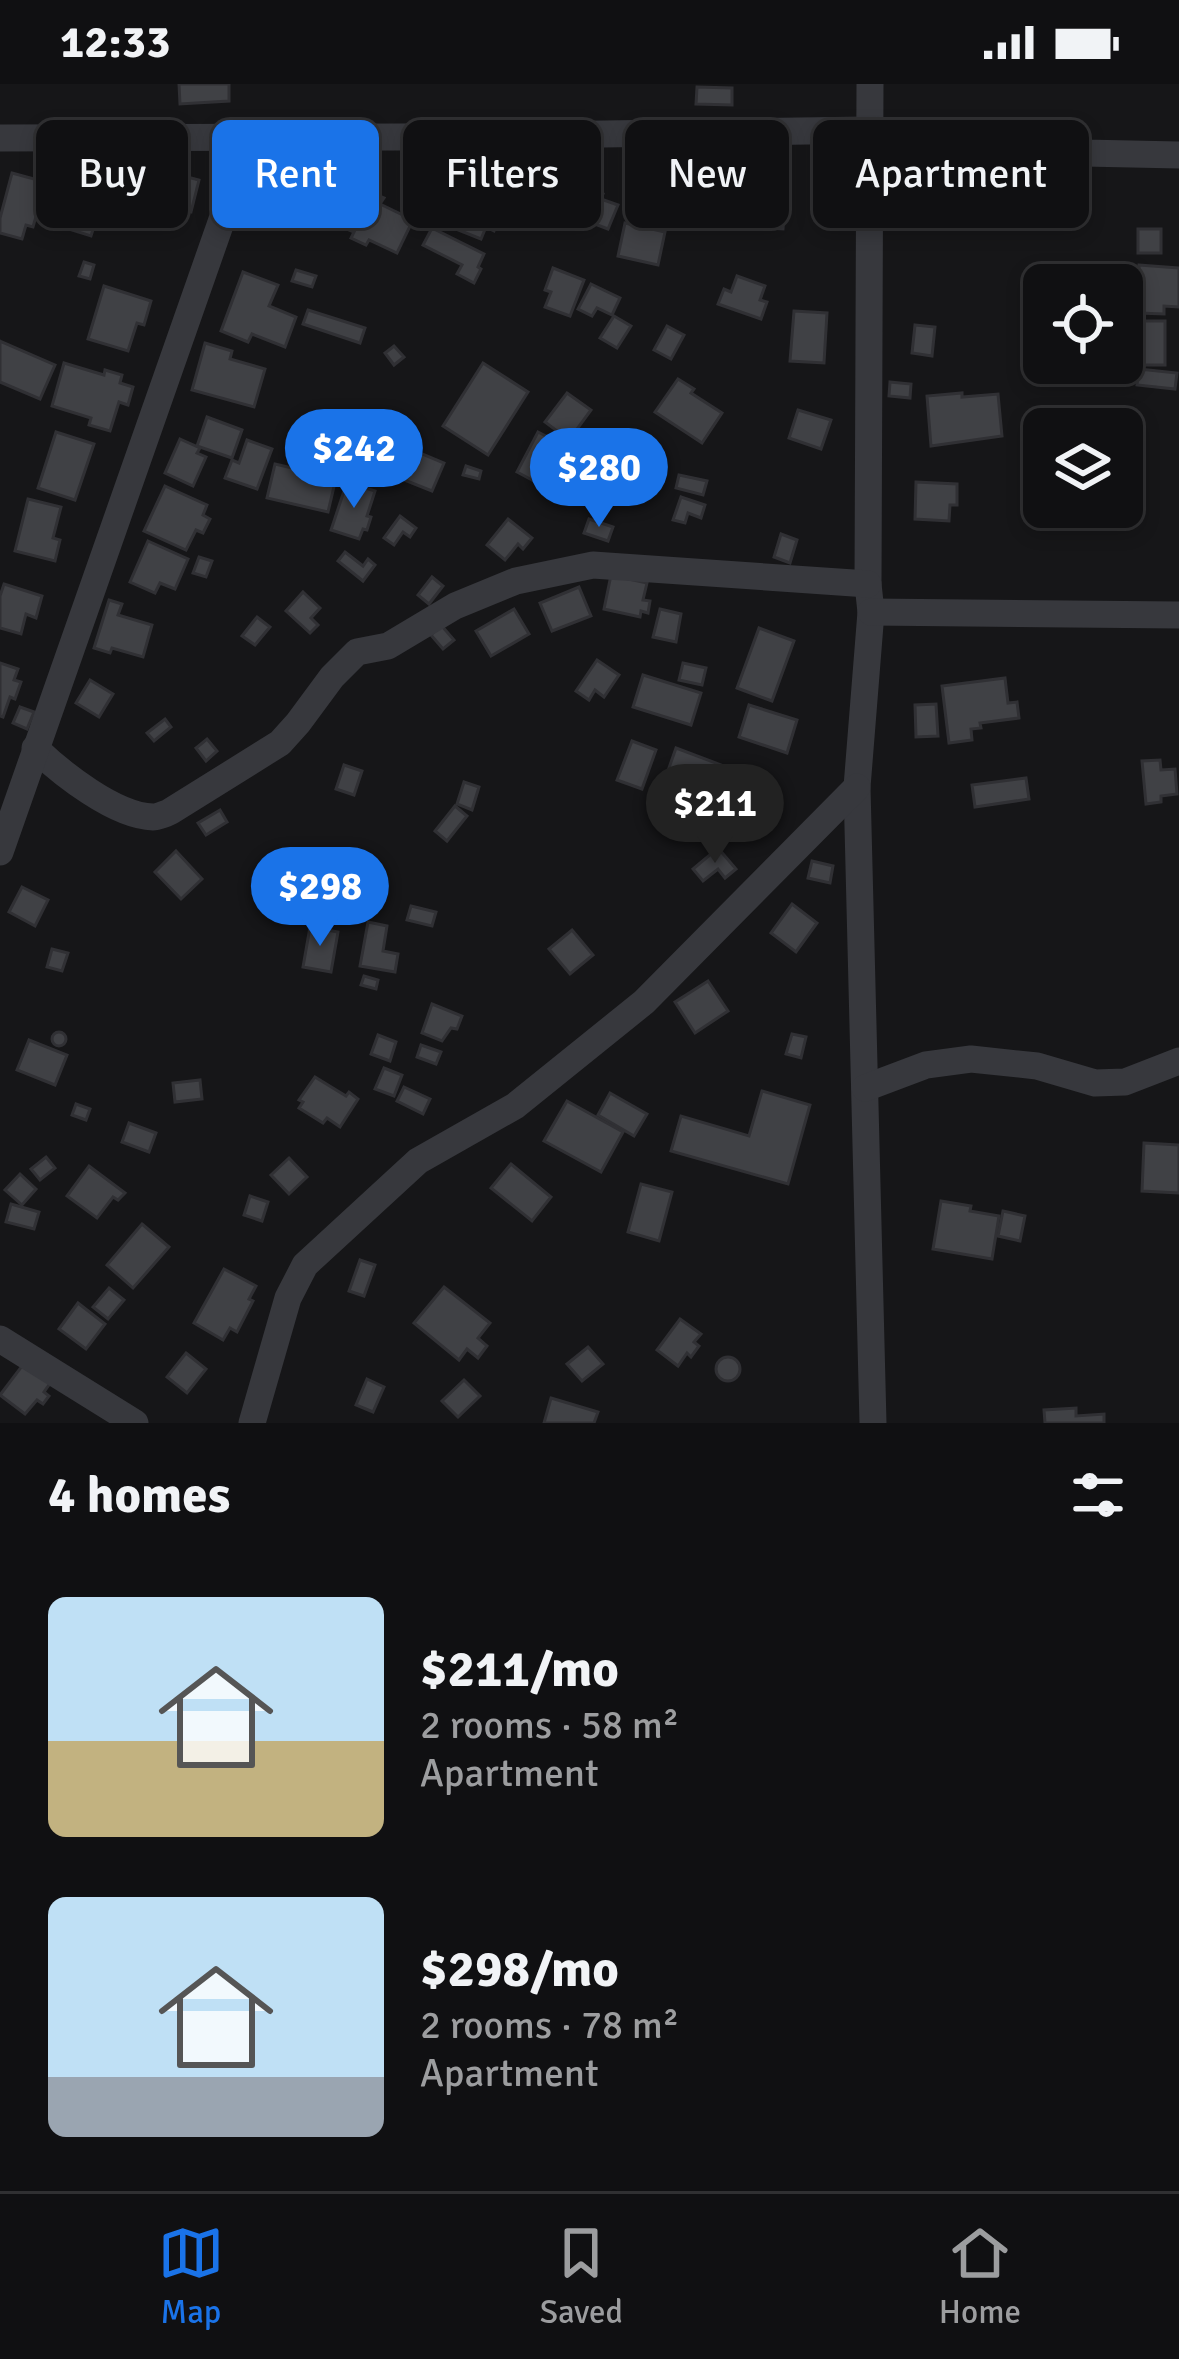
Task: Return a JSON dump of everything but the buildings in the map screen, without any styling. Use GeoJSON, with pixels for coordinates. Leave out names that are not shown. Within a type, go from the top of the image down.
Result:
{"type":"FeatureCollection","features":[{"type":"Feature","properties":{"kind":"street"},"geometry":{"type":"LineString","coordinates":[[869,120],[870,84]]}},
{"type":"Feature","properties":{"kind":"street"},"geometry":{"type":"LineString","coordinates":[[379,136],[813,131]]}},
{"type":"Feature","properties":{"kind":"street"},"geometry":{"type":"LineString","coordinates":[[0,138],[212,137]]}},
{"type":"Feature","properties":{"kind":"street"},"geometry":{"type":"LineString","coordinates":[[1089,153],[1179,155]]}},
{"type":"Feature","properties":{"kind":"street"},"geometry":{"type":"LineString","coordinates":[[0,852],[218,228]]}},
{"type":"Feature","properties":{"kind":"street"},"geometry":{"type":"LineString","coordinates":[[869,228],[870,598],[857,787],[873,1423]]}},
{"type":"Feature","properties":{"kind":"street"},"geometry":{"type":"LineString","coordinates":[[34,748],[98,796],[125,810],[154,817],[172,812],[280,742],[357,652],[388,646],[455,606],[516,581],[593,566],[870,598],[1179,614]]}},
{"type":"Feature","properties":{"kind":"street"},"geometry":{"type":"LineString","coordinates":[[252,1423],[288,1298],[305,1265],[418,1161],[515,1106],[644,1002],[857,787]]}},
{"type":"Feature","properties":{"kind":"street"},"geometry":{"type":"LineString","coordinates":[[865,1088],[926,1065],[971,1059],[1037,1066],[1095,1083],[1125,1082],[1179,1060]]}},
{"type":"Feature","properties":{"kind":"street"},"geometry":{"type":"LineString","coordinates":[[0,1339],[135,1423]]}}]}
